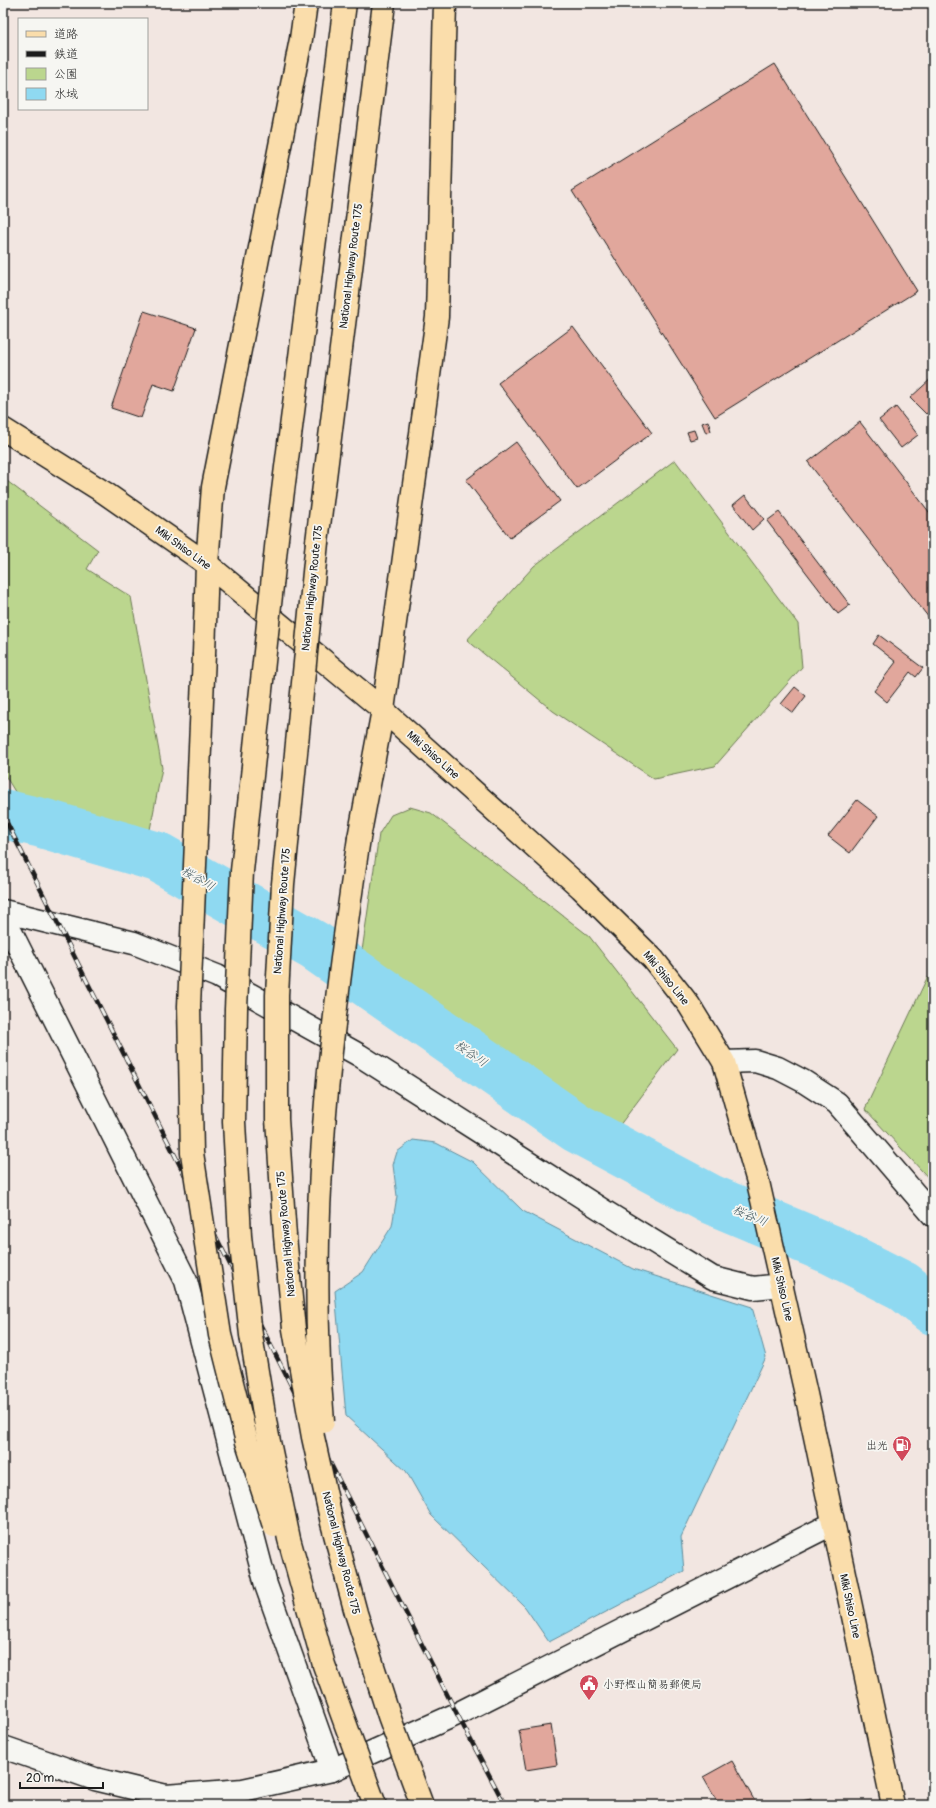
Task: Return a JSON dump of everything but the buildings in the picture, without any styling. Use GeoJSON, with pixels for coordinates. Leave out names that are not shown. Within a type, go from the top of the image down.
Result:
{"type":"FeatureCollection","features":[{"type":"Feature","properties":{"kind":"main road"},"geometry":{"type":"LineString","coordinates":[[306,3],[301,39],[213,487],[207,564],[189,1006],[192,1153],[220,1335],[247,1442],[284,1558],[375,1805]]}},
{"type":"Feature","properties":{"kind":"main road"},"geometry":{"type":"LineString","coordinates":[[324,1665],[289,1540],[251,1335],[240,1236],[234,1122],[236,1009],[242,871],[277,538],[345,3]]}},
{"type":"Feature","properties":{"kind":"main road","name":"National Highway Route 175"},"geometry":{"type":"LineString","coordinates":[[384,3],[317,542],[283,884],[277,995],[277,1119],[285,1236],[294,1329],[313,1437],[332,1523],[356,1613],[390,1716],[422,1805]]}},
{"type":"Feature","properties":{"kind":"main road"},"geometry":{"type":"LineString","coordinates":[[332,1523],[321,1397],[316,1280],[326,1090],[345,928],[359,838],[382,710],[437,317],[446,3]]}},
{"type":"Feature","properties":{"kind":"main road","name":"Miki Shiso Line"},"geometry":{"type":"LineString","coordinates":[[3,429],[106,493],[207,564],[382,710],[582,888],[653,959],[689,1005],[724,1062],[758,1182],[782,1285],[893,1805]]}},
{"type":"Feature","properties":{"kind":"street"},"geometry":{"type":"LineString","coordinates":[[3,911],[134,943],[217,976],[359,1055],[604,1211],[713,1278],[753,1288],[782,1285]]}},
{"type":"Feature","properties":{"kind":"street"},"geometry":{"type":"LineString","coordinates":[[3,916],[186,1281],[266,1585],[332,1770]]}},
{"type":"Feature","properties":{"kind":"street"},"geometry":{"type":"LineString","coordinates":[[724,1062],[754,1061],[778,1068],[803,1081],[837,1103],[933,1215]]}},
{"type":"Feature","properties":{"kind":"street"},"geometry":{"type":"LineString","coordinates":[[3,1747],[95,1779],[165,1801],[243,1790],[332,1770],[457,1714],[832,1524]]}},
{"type":"Feature","properties":{"kind":"green space"},"geometry":{"type":"Polygon","coordinates":[[[675,460],[798,624],[802,667],[715,766],[654,779],[553,711],[467,640],[534,566],[675,460]]]}},
{"type":"Feature","properties":{"kind":"green space"},"geometry":{"type":"Polygon","coordinates":[[[3,478],[98,550],[87,569],[131,597],[162,768],[148,840],[17,795],[3,772],[3,478]]]}},
{"type":"Feature","properties":{"kind":"green space"},"geometry":{"type":"Polygon","coordinates":[[[410,807],[431,813],[589,936],[677,1049],[616,1130],[507,1065],[361,958],[379,834],[391,815],[410,807]]]}},
{"type":"Feature","properties":{"kind":"green space"},"geometry":{"type":"Polygon","coordinates":[[[927,978],[933,979],[933,1183],[865,1109],[927,978]]]}},
{"type":"Feature","properties":{"kind":"water"},"geometry":{"type":"Polygon","coordinates":[[[413,1140],[436,1143],[473,1162],[523,1211],[633,1269],[752,1307],[766,1357],[681,1537],[684,1571],[549,1642],[525,1607],[431,1515],[406,1471],[346,1416],[335,1291],[363,1272],[392,1226],[397,1196],[393,1165],[397,1152],[413,1140]]]}},
{"type":"Feature","properties":{"kind":"waterway","name":"桜谷川"},"geometry":{"type":"LineString","coordinates":[[3,814],[42,823],[158,857],[315,946],[577,1128],[710,1199],[832,1250],[903,1286],[933,1310]]}},
{"type":"Feature","properties":{"kind":"railway"},"geometry":{"type":"LineString","coordinates":[[3,815],[457,1714],[505,1805]]}},
{"type":"Feature","properties":{"kind":"place","name":"出光"},"geometry":{"type":"Point","coordinates":[902,1462]}},
{"type":"Feature","properties":{"kind":"place","name":"小野樫山簡易郵便局"},"geometry":{"type":"Point","coordinates":[589,1701]}}]}
